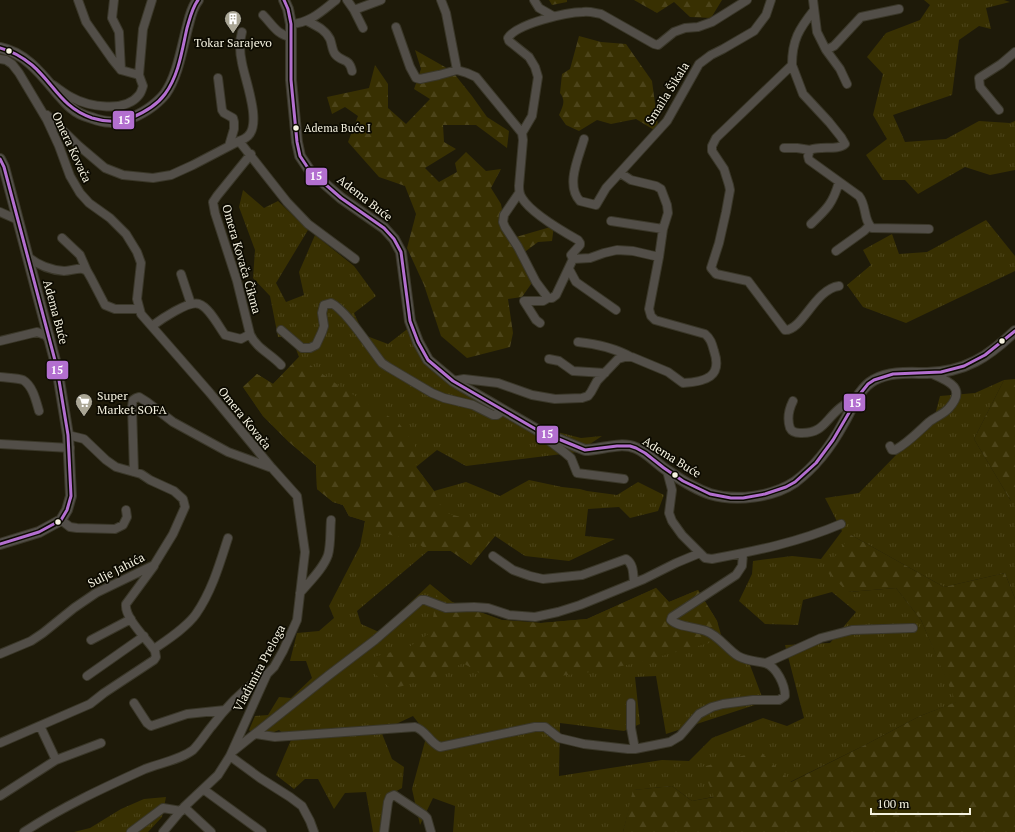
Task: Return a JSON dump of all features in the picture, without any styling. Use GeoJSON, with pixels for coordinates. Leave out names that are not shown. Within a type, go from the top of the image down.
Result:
{"type":"FeatureCollection","features":[{"type":"Feature","properties":{"kind":"street"},"geometry":{"type":"LineString","coordinates":[[78,0],[86,22],[96,38],[121,70],[139,75]]}},
{"type":"Feature","properties":{"kind":"street"},"geometry":{"type":"LineString","coordinates":[[114,0],[112,18],[119,32],[121,70]]}},
{"type":"Feature","properties":{"kind":"street"},"geometry":{"type":"LineString","coordinates":[[46,80],[71,97],[94,105],[110,107],[120,106],[139,95],[143,86],[139,75],[143,29],[152,0]]}},
{"type":"Feature","properties":{"kind":"street"},"geometry":{"type":"LineString","coordinates":[[0,48],[20,55],[32,65],[72,109],[83,115],[99,120],[115,122],[133,117],[149,109],[163,96],[171,85],[195,4],[198,0]]}},
{"type":"Feature","properties":{"kind":"street","name":"Adema Buće"},"geometry":{"type":"LineString","coordinates":[[284,0],[292,24],[291,80],[297,142],[300,156],[310,171],[341,198],[384,228],[394,239],[400,252],[410,321],[418,342],[428,360],[453,381],[539,431],[585,450],[612,446],[636,448],[667,471],[691,486],[711,494],[741,498],[758,496],[790,485],[805,474],[819,459],[843,425],[865,387],[873,381],[883,376],[895,373],[929,373],[961,368],[988,354],[1015,331]]}},
{"type":"Feature","properties":{"kind":"street"},"geometry":{"type":"LineString","coordinates":[[292,24],[307,22],[336,0]]}},
{"type":"Feature","properties":{"kind":"street"},"geometry":{"type":"LineString","coordinates":[[347,0],[363,28]]}},
{"type":"Feature","properties":{"kind":"street"},"geometry":{"type":"LineString","coordinates":[[354,10],[381,0]]}},
{"type":"Feature","properties":{"kind":"street"},"geometry":{"type":"LineString","coordinates":[[441,0],[446,13],[457,70]]}},
{"type":"Feature","properties":{"kind":"street"},"geometry":{"type":"LineString","coordinates":[[534,0],[539,8],[553,16]]}},
{"type":"Feature","properties":{"kind":"street"},"geometry":{"type":"LineString","coordinates":[[540,323],[536,320],[524,301],[543,301],[556,295],[573,259],[571,255],[580,243],[578,240],[536,212],[522,199],[519,193],[522,133],[532,116],[538,77],[535,67],[529,58],[512,44],[508,38],[524,26],[553,16],[582,12],[601,14],[658,45],[674,32],[685,28],[698,27],[712,22],[747,0]]}},
{"type":"Feature","properties":{"kind":"street","name":"Smaila Šikala"},"geometry":{"type":"LineString","coordinates":[[584,139],[572,182],[574,192],[580,201],[596,205],[599,203],[606,188],[667,121],[699,64],[711,55],[724,50],[754,31],[766,15],[771,0]]}},
{"type":"Feature","properties":{"kind":"street"},"geometry":{"type":"LineString","coordinates":[[813,0],[817,32],[826,50],[840,69],[847,84]]}},
{"type":"Feature","properties":{"kind":"street"},"geometry":{"type":"LineString","coordinates":[[826,50],[834,46],[861,17],[899,9]]}},
{"type":"Feature","properties":{"kind":"street"},"geometry":{"type":"LineString","coordinates":[[784,148],[810,150],[815,148],[842,147],[845,144],[829,122],[803,94],[792,65],[793,47],[799,30],[814,10]]}},
{"type":"Feature","properties":{"kind":"street"},"geometry":{"type":"LineString","coordinates":[[263,15],[279,33],[283,36],[291,37]]}},
{"type":"Feature","properties":{"kind":"street"},"geometry":{"type":"LineString","coordinates":[[307,22],[325,32],[330,39],[334,53],[338,57],[346,60],[350,64],[352,71]]}},
{"type":"Feature","properties":{"kind":"street"},"geometry":{"type":"LineString","coordinates":[[396,27],[410,68],[416,78],[420,79],[457,70],[467,73],[476,78],[522,133]]}},
{"type":"Feature","properties":{"kind":"street"},"geometry":{"type":"LineString","coordinates":[[38,106],[79,146],[105,168],[123,175],[153,178],[171,175],[248,136],[253,121],[250,98],[242,63],[240,38],[242,32]]}},
{"type":"Feature","properties":{"kind":"street"},"geometry":{"type":"LineString","coordinates":[[998,110],[980,87],[979,78],[1001,64],[1015,52]]}},
{"type":"Feature","properties":{"kind":"street","name":"Omera Kovača"},"geometry":{"type":"LineString","coordinates":[[0,59],[6,60],[12,64],[19,73],[60,146],[70,176],[80,193],[90,204],[110,218],[126,234],[137,252],[141,264],[137,299],[141,314],[210,393],[242,434],[272,468]]}},
{"type":"Feature","properties":{"kind":"street"},"geometry":{"type":"LineString","coordinates":[[792,65],[716,138],[712,146],[712,151],[724,169],[730,190],[722,231],[711,268],[716,274],[748,281],[785,330],[788,330],[802,318],[826,290],[839,286]]}},
{"type":"Feature","properties":{"kind":"street"},"geometry":{"type":"LineString","coordinates":[[218,78],[222,110],[224,113],[233,118],[234,122],[229,146]]}},
{"type":"Feature","properties":{"kind":"street"},"geometry":{"type":"LineString","coordinates":[[239,141],[287,202],[308,224],[355,259]]}},
{"type":"Feature","properties":{"kind":"street"},"geometry":{"type":"LineString","coordinates":[[810,150],[808,156],[809,160],[853,191],[863,201],[869,226]]}},
{"type":"Feature","properties":{"kind":"street","name":"Omera Kovača Čikma"},"geometry":{"type":"LineString","coordinates":[[250,154],[213,202],[215,213],[237,281],[250,334]]}},
{"type":"Feature","properties":{"kind":"street","name":"Adema Buće"},"geometry":{"type":"LineString","coordinates":[[0,159],[4,167],[16,220],[28,257],[57,368],[70,448],[71,496],[61,520]]}},
{"type":"Feature","properties":{"kind":"street"},"geometry":{"type":"LineString","coordinates":[[578,342],[596,344],[622,352],[668,372],[683,383],[700,381],[712,377],[716,371],[716,357],[710,338],[705,334],[655,320],[651,316],[649,309],[663,229],[668,213],[667,205],[661,189],[656,186],[631,180],[620,173]]}},
{"type":"Feature","properties":{"kind":"street"},"geometry":{"type":"LineString","coordinates":[[811,224],[828,208],[836,194],[839,182]]}},
{"type":"Feature","properties":{"kind":"street"},"geometry":{"type":"LineString","coordinates":[[519,193],[504,215],[503,222],[536,282],[548,298]]}},
{"type":"Feature","properties":{"kind":"street"},"geometry":{"type":"LineString","coordinates":[[0,212],[16,220]]}},
{"type":"Feature","properties":{"kind":"street"},"geometry":{"type":"LineString","coordinates":[[611,221],[663,229]]}},
{"type":"Feature","properties":{"kind":"street"},"geometry":{"type":"LineString","coordinates":[[869,226],[872,228],[929,229]]}},
{"type":"Feature","properties":{"kind":"street"},"geometry":{"type":"LineString","coordinates":[[836,251],[869,226]]}},
{"type":"Feature","properties":{"kind":"street"},"geometry":{"type":"LineString","coordinates":[[62,238],[80,255],[105,305],[115,309],[139,309]]}},
{"type":"Feature","properties":{"kind":"street"},"geometry":{"type":"LineString","coordinates":[[573,259],[590,258],[617,250],[633,251],[659,257]]}},
{"type":"Feature","properties":{"kind":"street"},"geometry":{"type":"LineString","coordinates":[[28,257],[46,268],[64,271],[80,268],[87,271]]}},
{"type":"Feature","properties":{"kind":"street"},"geometry":{"type":"LineString","coordinates":[[569,269],[576,282],[616,310]]}},
{"type":"Feature","properties":{"kind":"street"},"geometry":{"type":"LineString","coordinates":[[182,274],[191,304]]}},
{"type":"Feature","properties":{"kind":"street"},"geometry":{"type":"LineString","coordinates":[[281,330],[302,348],[310,348],[316,345],[324,326],[322,313],[324,305],[331,303],[337,306],[346,315],[382,363],[388,367],[418,385],[444,398],[473,405],[493,415],[496,415],[504,410]]}},
{"type":"Feature","properties":{"kind":"street"},"geometry":{"type":"LineString","coordinates":[[152,326],[164,316],[191,304],[199,304],[206,308],[225,335],[241,339],[250,334],[256,345],[268,353],[281,365]]}},
{"type":"Feature","properties":{"kind":"street"},"geometry":{"type":"LineString","coordinates":[[0,341],[37,332],[44,334],[50,340]]}},
{"type":"Feature","properties":{"kind":"street"},"geometry":{"type":"LineString","coordinates":[[453,381],[464,379],[498,383],[532,395],[556,399],[582,398],[588,396],[597,381],[618,360],[625,357],[632,357]]}},
{"type":"Feature","properties":{"kind":"street"},"geometry":{"type":"LineString","coordinates":[[549,359],[559,361],[573,372],[605,373]]}},
{"type":"Feature","properties":{"kind":"street"},"geometry":{"type":"LineString","coordinates":[[890,446],[892,450],[895,450],[905,444],[930,421],[950,408],[956,398],[957,391],[950,382],[929,373]]}},
{"type":"Feature","properties":{"kind":"street"},"geometry":{"type":"LineString","coordinates":[[0,378],[22,380],[27,384],[34,395],[39,411]]}},
{"type":"Feature","properties":{"kind":"street"},"geometry":{"type":"LineString","coordinates":[[793,400],[788,415],[791,430],[795,433],[804,434],[813,432],[823,426],[839,409],[859,396]]}},
{"type":"Feature","properties":{"kind":"street","name":"Vladimira Preloga"},"geometry":{"type":"LineString","coordinates":[[134,472],[132,407],[133,400],[139,397],[172,422],[228,452],[272,468],[297,496],[305,552],[297,620],[292,633],[274,667],[267,674],[231,755],[218,775],[182,809],[163,832]]}},
{"type":"Feature","properties":{"kind":"street","name":"Adema Buće"},"geometry":{"type":"LineString","coordinates":[[539,431],[571,458],[576,473],[624,479]]}},
{"type":"Feature","properties":{"kind":"street"},"geometry":{"type":"LineString","coordinates":[[68,435],[84,439],[106,460],[116,467],[134,472]]}},
{"type":"Feature","properties":{"kind":"street"},"geometry":{"type":"LineString","coordinates":[[0,444],[70,448]]}},
{"type":"Feature","properties":{"kind":"street"},"geometry":{"type":"LineString","coordinates":[[667,471],[672,490],[669,513],[672,521],[682,535],[705,558],[712,559],[742,554],[810,536],[841,524]]}},
{"type":"Feature","properties":{"kind":"street","name":"Sulje Jahića"},"geometry":{"type":"LineString","coordinates":[[0,654],[31,641],[96,592],[154,565],[182,517],[185,504],[183,499],[174,491],[134,472]]}},
{"type":"Feature","properties":{"kind":"street"},"geometry":{"type":"LineString","coordinates":[[0,544],[39,532],[61,520],[70,527],[76,528],[115,529],[123,526],[127,517],[126,510]]}},
{"type":"Feature","properties":{"kind":"street"},"geometry":{"type":"LineString","coordinates":[[300,593],[317,573],[328,554],[331,520]]}},
{"type":"Feature","properties":{"kind":"street"},"geometry":{"type":"LineString","coordinates":[[154,649],[177,632],[196,615],[216,575],[228,538]]}},
{"type":"Feature","properties":{"kind":"street"},"geometry":{"type":"LineString","coordinates":[[314,832],[302,806],[260,778],[231,755],[329,675],[375,640],[421,600],[425,600],[446,608],[488,608],[509,615],[534,617],[558,612],[580,605],[634,583],[700,553]]}},
{"type":"Feature","properties":{"kind":"street"},"geometry":{"type":"LineString","coordinates":[[256,734],[275,737],[415,727],[421,729],[434,744],[440,747],[535,727],[545,727],[559,738],[584,744],[635,749],[670,742],[680,736],[699,714],[712,707],[753,700],[779,700],[785,696],[782,682],[776,671],[766,664],[752,662],[739,656],[708,632],[694,627],[674,623],[671,620],[672,617],[736,575],[742,566],[742,554]]}},
{"type":"Feature","properties":{"kind":"street"},"geometry":{"type":"LineString","coordinates":[[493,556],[514,570],[543,579],[582,575],[626,559],[631,563],[634,583]]}},
{"type":"Feature","properties":{"kind":"street"},"geometry":{"type":"LineString","coordinates":[[0,743],[90,704],[154,660],[156,654],[154,649],[131,619],[126,609],[126,604],[154,565]]}},
{"type":"Feature","properties":{"kind":"street"},"geometry":{"type":"LineString","coordinates":[[91,640],[131,619]]}},
{"type":"Feature","properties":{"kind":"street"},"geometry":{"type":"LineString","coordinates":[[766,664],[821,638],[852,630],[913,628]]}},
{"type":"Feature","properties":{"kind":"street"},"geometry":{"type":"LineString","coordinates":[[87,676],[144,636]]}},
{"type":"Feature","properties":{"kind":"street"},"geometry":{"type":"LineString","coordinates":[[24,832],[57,811],[104,788],[150,767],[178,758],[193,750],[225,710],[252,682],[267,674]]}},
{"type":"Feature","properties":{"kind":"street"},"geometry":{"type":"LineString","coordinates":[[134,703],[147,723],[151,726],[187,714],[225,710]]}},
{"type":"Feature","properties":{"kind":"street"},"geometry":{"type":"LineString","coordinates":[[630,703],[631,728],[635,749]]}},
{"type":"Feature","properties":{"kind":"street"},"geometry":{"type":"LineString","coordinates":[[40,726],[56,760]]}},
{"type":"Feature","properties":{"kind":"street"},"geometry":{"type":"LineString","coordinates":[[0,796],[56,760],[101,742]]}},
{"type":"Feature","properties":{"kind":"street"},"geometry":{"type":"LineString","coordinates":[[203,789],[262,832]]}},
{"type":"Feature","properties":{"kind":"street"},"geometry":{"type":"LineString","coordinates":[[384,832],[388,802],[390,797],[394,795],[422,812],[427,818],[431,832]]}},
{"type":"Feature","properties":{"kind":"street"},"geometry":{"type":"LineString","coordinates":[[132,832],[163,808],[182,809],[210,832]]}},
{"type":"Feature","properties":{"kind":"green space"},"geometry":{"type":"Polygon","coordinates":[[[549,0],[567,0],[567,2],[552,5],[549,0]]]}},
{"type":"Feature","properties":{"kind":"green space"},"geometry":{"type":"Polygon","coordinates":[[[634,0],[722,0],[711,18],[690,17],[674,2],[657,13],[634,0]]]}},
{"type":"Feature","properties":{"kind":"green space"},"geometry":{"type":"Polygon","coordinates":[[[924,0],[1004,0],[1010,2],[986,8],[991,29],[979,26],[959,40],[952,95],[893,115],[905,142],[946,139],[979,121],[1010,123],[1015,121],[1015,170],[990,175],[965,167],[918,194],[905,180],[883,180],[866,155],[887,139],[873,115],[883,74],[867,57],[886,33],[920,20],[930,5],[924,0]]]}},
{"type":"Feature","properties":{"kind":"green space"},"geometry":{"type":"Polygon","coordinates":[[[579,36],[601,42],[626,44],[652,81],[659,133],[636,119],[611,124],[597,120],[579,131],[566,125],[559,115],[563,104],[563,99],[560,93],[562,74],[570,69],[579,36]]]}},
{"type":"Feature","properties":{"kind":"green space"},"geometry":{"type":"Polygon","coordinates":[[[415,50],[452,71],[487,117],[509,131],[507,148],[476,125],[443,125],[444,142],[456,149],[425,168],[439,182],[457,172],[455,163],[466,152],[486,171],[501,169],[491,188],[501,204],[505,226],[516,237],[554,226],[552,241],[538,242],[522,254],[536,277],[522,297],[508,299],[513,333],[510,347],[467,358],[441,336],[424,285],[407,248],[416,214],[405,186],[379,177],[348,142],[358,116],[345,107],[332,114],[327,97],[369,88],[375,65],[388,84],[388,108],[406,124],[430,99],[414,89],[421,69],[415,50]]]}},
{"type":"Feature","properties":{"kind":"green space"},"geometry":{"type":"Polygon","coordinates":[[[243,190],[264,208],[278,201],[308,230],[276,283],[286,302],[304,295],[299,272],[315,235],[354,266],[376,296],[354,313],[364,335],[388,344],[410,327],[418,349],[514,421],[581,438],[602,436],[578,452],[466,466],[437,450],[416,467],[434,491],[466,482],[500,496],[529,480],[562,487],[617,495],[638,482],[664,495],[658,511],[630,518],[619,507],[588,509],[585,536],[615,539],[569,561],[525,556],[495,536],[471,565],[451,551],[428,551],[357,611],[361,624],[379,632],[430,584],[452,602],[501,620],[541,623],[587,619],[656,588],[669,602],[698,590],[717,621],[725,648],[750,665],[764,702],[666,734],[656,676],[635,677],[640,724],[624,731],[560,723],[559,776],[662,760],[689,761],[712,738],[763,718],[787,726],[804,718],[785,645],[830,643],[856,612],[832,592],[803,600],[798,625],[765,624],[739,601],[752,574],[753,561],[792,556],[821,559],[842,531],[825,498],[859,493],[935,415],[940,396],[975,393],[1004,380],[974,439],[1011,501],[1015,501],[1015,599],[1005,573],[944,587],[851,535],[848,592],[896,588],[921,620],[957,702],[920,716],[790,782],[692,801],[672,786],[634,790],[623,832],[453,832],[455,806],[433,798],[420,825],[412,789],[427,734],[413,716],[381,731],[392,759],[404,767],[402,788],[386,797],[381,832],[373,832],[366,792],[345,793],[334,809],[318,779],[305,779],[294,789],[276,775],[291,740],[279,730],[257,739],[249,730],[255,716],[268,715],[279,697],[291,698],[312,678],[306,661],[290,661],[297,633],[319,631],[334,618],[329,606],[360,546],[365,521],[349,516],[343,505],[333,502],[317,489],[316,465],[289,442],[263,416],[243,387],[257,374],[273,384],[299,357],[291,336],[278,337],[270,296],[253,278],[255,250],[239,207],[243,190]]]}},
{"type":"Feature","properties":{"kind":"green space"},"geometry":{"type":"Polygon","coordinates":[[[986,220],[1015,256],[1015,271],[906,323],[863,307],[847,285],[871,265],[863,250],[892,234],[899,254],[927,252],[986,220]]]}},
{"type":"Feature","properties":{"kind":"green space"},"geometry":{"type":"Polygon","coordinates":[[[299,357],[342,388],[398,422],[415,445],[416,467],[434,491],[443,512],[464,518],[495,536],[471,565],[451,551],[428,551],[415,541],[364,528],[365,521],[349,516],[343,505],[333,502],[317,489],[316,465],[289,442],[263,416],[243,387],[257,374],[273,384],[299,357]]]}},
{"type":"Feature","properties":{"kind":"green space"},"geometry":{"type":"Polygon","coordinates":[[[1015,379],[1015,501],[1011,501],[974,439],[1004,380],[1015,379]]]}},
{"type":"Feature","properties":{"kind":"green space"},"geometry":{"type":"Polygon","coordinates":[[[851,535],[944,587],[1005,573],[1015,599],[1015,832],[623,832],[633,790],[672,786],[692,801],[714,797],[702,767],[760,751],[791,782],[920,716],[956,702],[921,620],[896,588],[848,592],[825,570],[851,535]]]}},
{"type":"Feature","properties":{"kind":"green space"},"geometry":{"type":"Polygon","coordinates":[[[656,588],[669,602],[698,590],[718,625],[709,643],[632,664],[590,672],[529,680],[486,677],[463,663],[436,677],[391,689],[375,674],[374,657],[409,647],[430,633],[437,590],[452,602],[502,620],[541,623],[587,619],[656,588]]]}},
{"type":"Feature","properties":{"kind":"green space"},"geometry":{"type":"Polygon","coordinates":[[[166,797],[162,817],[148,832],[74,832],[90,828],[121,809],[144,799],[166,797]]]}},
{"type":"Feature","properties":{"kind":"transit line","name":"15"},"geometry":{"type":"LineString","coordinates":[[0,48],[17,55],[32,65],[66,102],[82,114],[106,121],[126,120],[150,108],[162,98],[170,87],[177,71],[191,13],[198,0]]}},
{"type":"Feature","properties":{"kind":"transit line","name":"15"},"geometry":{"type":"LineString","coordinates":[[284,0],[288,9],[291,24],[291,80],[297,142],[300,156],[310,171],[341,198],[384,228],[394,239],[401,252],[410,321],[418,342],[428,360],[453,381],[539,431],[585,450],[617,446],[630,446],[636,448],[683,481],[710,494],[731,498],[743,498],[765,494],[786,487],[795,482],[816,463],[833,440],[860,394],[868,384],[874,380],[893,374],[941,372],[964,366],[985,355],[1015,331]]}},
{"type":"Feature","properties":{"kind":"transit line","name":"15"},"geometry":{"type":"LineString","coordinates":[[0,159],[4,167],[57,368],[68,435],[71,496],[67,510],[61,520],[39,532],[0,544]]}},
{"type":"Feature","properties":{"kind":"place","name":"Tokar Sarajevo"},"geometry":{"type":"Point","coordinates":[233,34]}},
{"type":"Feature","properties":{"kind":"place","name":"Adema Buće I"},"geometry":{"type":"Point","coordinates":[296,128]}},
{"type":"Feature","properties":{"kind":"place","name":"Super Market SOFA"},"geometry":{"type":"Point","coordinates":[84,417]}}]}
